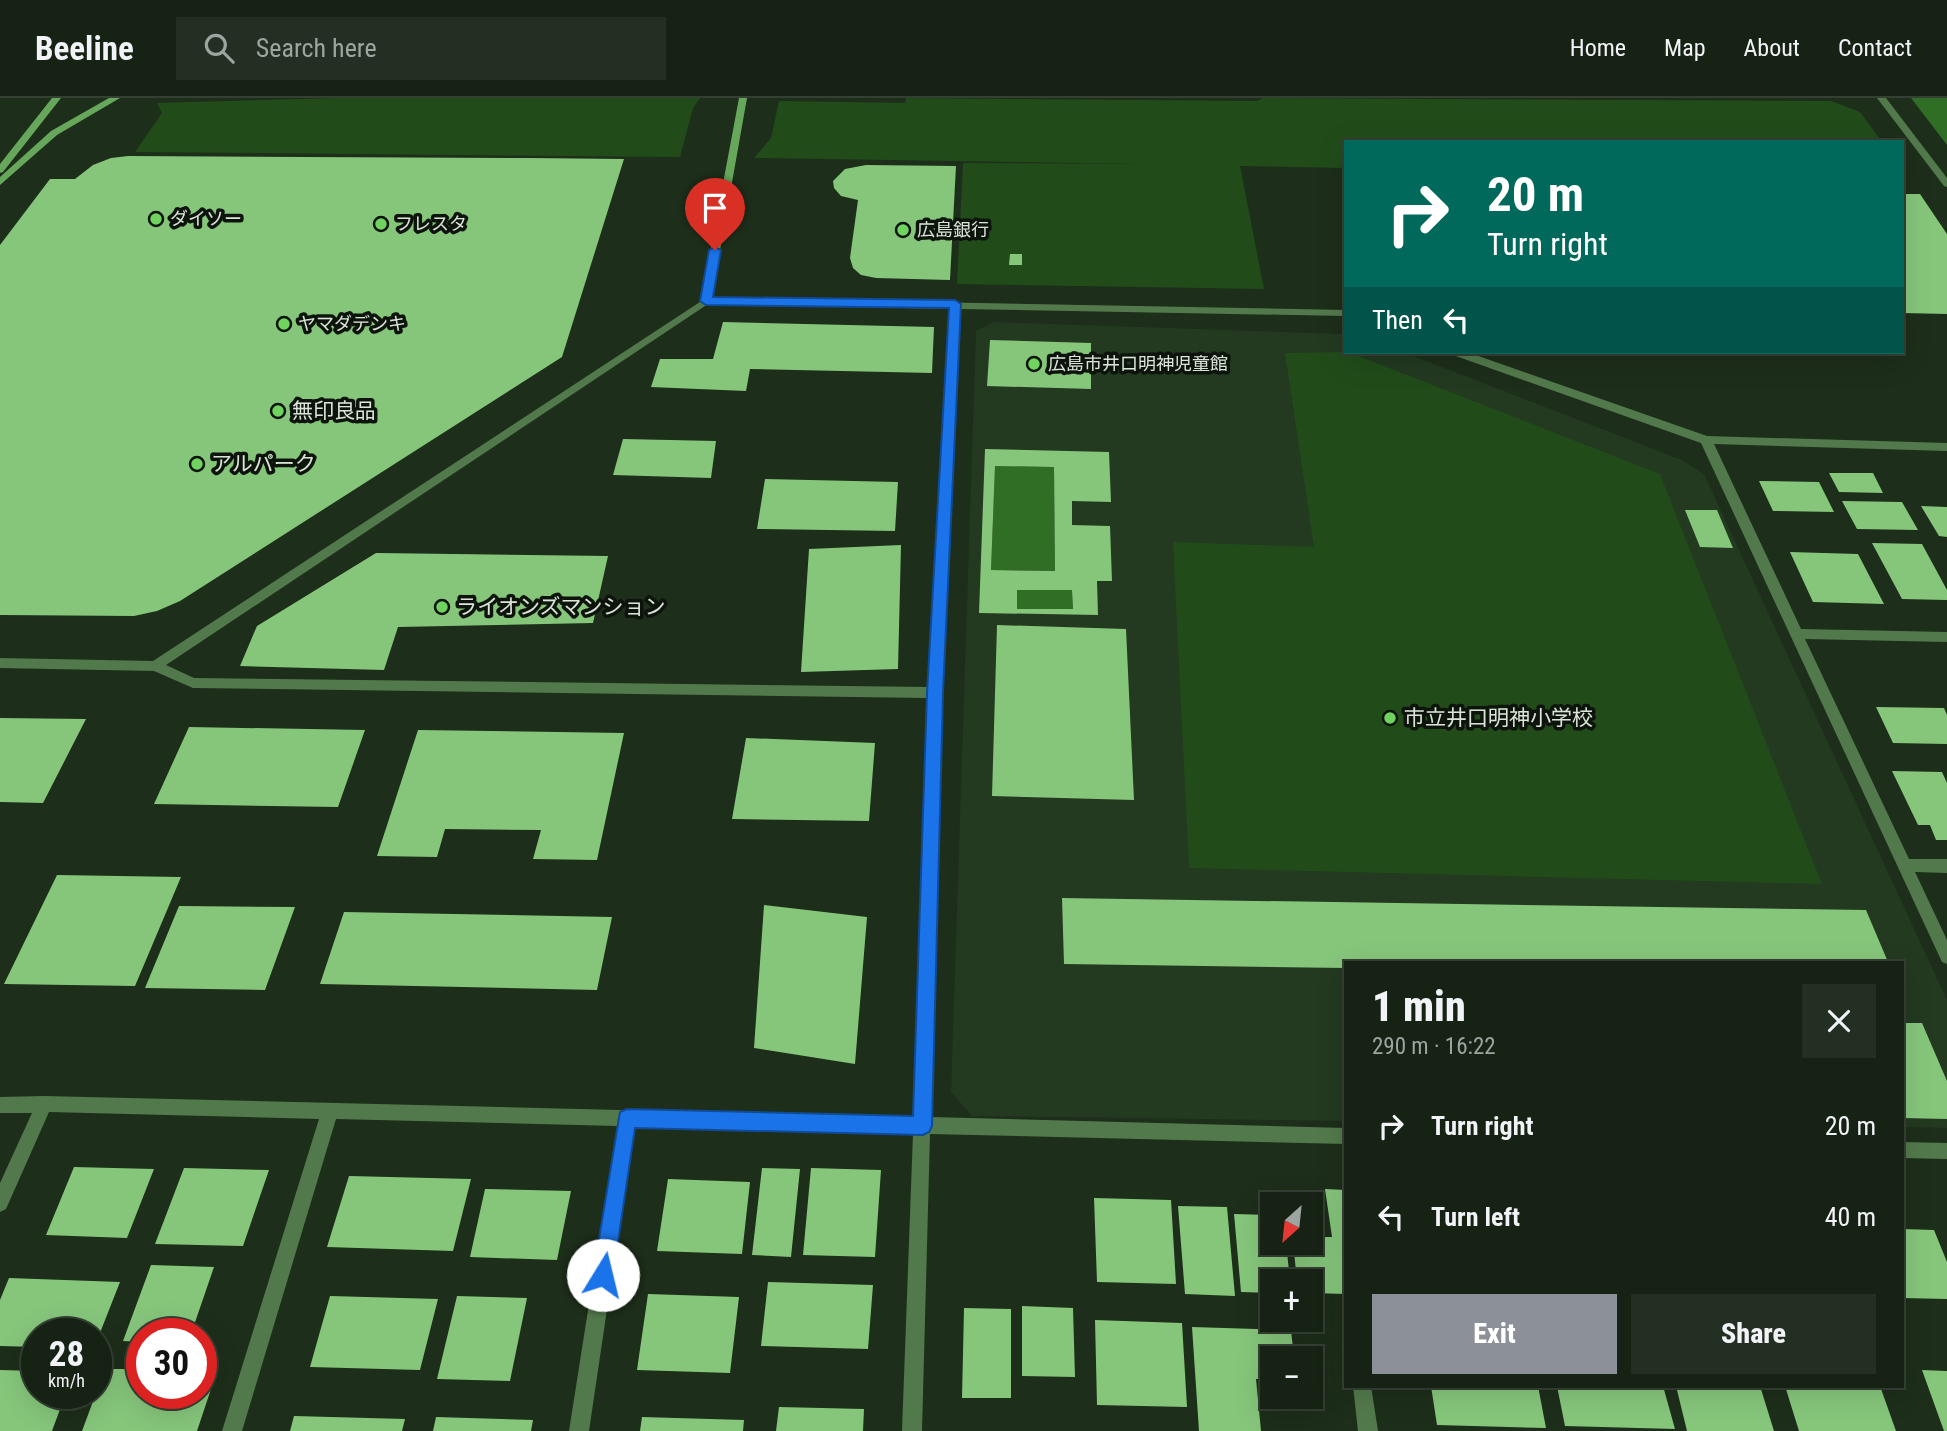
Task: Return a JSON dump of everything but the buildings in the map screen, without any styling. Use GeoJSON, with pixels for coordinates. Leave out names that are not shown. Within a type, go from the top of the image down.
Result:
{"type":"FeatureCollection","features":[{"type":"Feature","properties":{"kind":"street"},"geometry":{"type":"LineString","coordinates":[[0,170],[57,98]]}},
{"type":"Feature","properties":{"kind":"street"},"geometry":{"type":"LineString","coordinates":[[0,183],[54,133],[116,98]]}},
{"type":"Feature","properties":{"kind":"street"},"geometry":{"type":"LineString","coordinates":[[706,301],[743,98]]}},
{"type":"Feature","properties":{"kind":"street"},"geometry":{"type":"LineString","coordinates":[[1881,98],[1947,184]]}},
{"type":"Feature","properties":{"kind":"street"},"geometry":{"type":"LineString","coordinates":[[155,666],[706,301],[1344,313]]}},
{"type":"Feature","properties":{"kind":"street"},"geometry":{"type":"LineString","coordinates":[[912,1431],[935,693],[955,304]]}},
{"type":"Feature","properties":{"kind":"street"},"geometry":{"type":"LineString","coordinates":[[1463,354],[1706,440],[1947,447]]}},
{"type":"Feature","properties":{"kind":"street"},"geometry":{"type":"LineString","coordinates":[[1706,440],[1947,957]]}},
{"type":"Feature","properties":{"kind":"street"},"geometry":{"type":"LineString","coordinates":[[1796,634],[1947,637]]}},
{"type":"Feature","properties":{"kind":"street"},"geometry":{"type":"LineString","coordinates":[[0,663],[155,666],[193,683],[935,693]]}},
{"type":"Feature","properties":{"kind":"street"},"geometry":{"type":"LineString","coordinates":[[1904,865],[1947,866]]}},
{"type":"Feature","properties":{"kind":"street"},"geometry":{"type":"LineString","coordinates":[[0,1203],[44,1104]]}},
{"type":"Feature","properties":{"kind":"street"},"geometry":{"type":"LineString","coordinates":[[0,1105],[1344,1136]]}},
{"type":"Feature","properties":{"kind":"street"},"geometry":{"type":"LineString","coordinates":[[232,1431],[330,1111]]}},
{"type":"Feature","properties":{"kind":"street"},"geometry":{"type":"LineString","coordinates":[[579,1431],[627,1118]]}},
{"type":"Feature","properties":{"kind":"street"},"geometry":{"type":"LineString","coordinates":[[1904,1150],[1947,1151]]}},
{"type":"Feature","properties":{"kind":"street"},"geometry":{"type":"LineString","coordinates":[[1362,1388],[1368,1431]]}},
{"type":"Feature","properties":{"kind":"shaded area"},"geometry":{"type":"Polygon","coordinates":[[[336,98],[700,98],[693,108],[680,157],[135,152],[162,113],[157,103],[336,98]]]}},
{"type":"Feature","properties":{"kind":"shaded area"},"geometry":{"type":"Polygon","coordinates":[[[906,98],[1831,101],[1860,112],[1881,140],[1344,140],[1344,168],[1240,166],[1264,289],[957,284],[963,163],[1149,164],[754,158],[771,138],[779,101],[905,103],[906,98]]]}},
{"type":"Feature","properties":{"kind":"shaded area"},"geometry":{"type":"Polygon","coordinates":[[[1911,98],[1947,98],[1947,145],[1911,98]]]}},
{"type":"Feature","properties":{"kind":"shaded area","name":"市立井口明神小学校"},"geometry":{"type":"Polygon","coordinates":[[[994,322],[1344,334],[1344,354],[1408,354],[1682,460],[1704,474],[1947,1000],[1947,1128],[1904,1127],[1904,961],[1344,961],[1344,1121],[972,1116],[951,1092],[976,331],[994,322]]]}},
{"type":"Feature","properties":{"kind":"shaded area"},"geometry":{"type":"Polygon","coordinates":[[[1285,353],[1353,354],[1660,474],[1822,884],[1189,868],[1173,542],[1314,547],[1285,353]]]}},
{"type":"Feature","properties":{"kind":"shaded area"},"geometry":{"type":"Polygon","coordinates":[[[995,466],[1054,467],[1055,571],[991,570],[995,466]]]}},
{"type":"Feature","properties":{"kind":"shaded area"},"geometry":{"type":"Polygon","coordinates":[[[1017,590],[1072,590],[1073,609],[1017,609],[1017,590]]]}},
{"type":"Feature","properties":{"kind":"place","name":"ダイソー"},"geometry":{"type":"Point","coordinates":[156,219]}},
{"type":"Feature","properties":{"kind":"place","name":"フレスタ"},"geometry":{"type":"Point","coordinates":[381,224]}},
{"type":"Feature","properties":{"kind":"place","name":"広島銀行"},"geometry":{"type":"Point","coordinates":[903,230]}},
{"type":"Feature","properties":{"kind":"place","name":"ヤマダデンキ"},"geometry":{"type":"Point","coordinates":[284,324]}},
{"type":"Feature","properties":{"kind":"place","name":"広島市井口明神児童館"},"geometry":{"type":"Point","coordinates":[1034,364]}},
{"type":"Feature","properties":{"kind":"place","name":"無印良品"},"geometry":{"type":"Point","coordinates":[278,411]}},
{"type":"Feature","properties":{"kind":"place","name":"アルパーク"},"geometry":{"type":"Point","coordinates":[197,464]}},
{"type":"Feature","properties":{"kind":"place","name":"ライオンズマンション"},"geometry":{"type":"Point","coordinates":[442,607]}},
{"type":"Feature","properties":{"kind":"place","name":"市立井口明神小学校"},"geometry":{"type":"Point","coordinates":[1390,718]}},
{"type":"Feature","properties":{"kind":"route"},"geometry":{"type":"LineString","coordinates":[[603,1275],[627,1118],[923,1126],[935,693],[955,304],[706,301],[715,250]]}}]}
